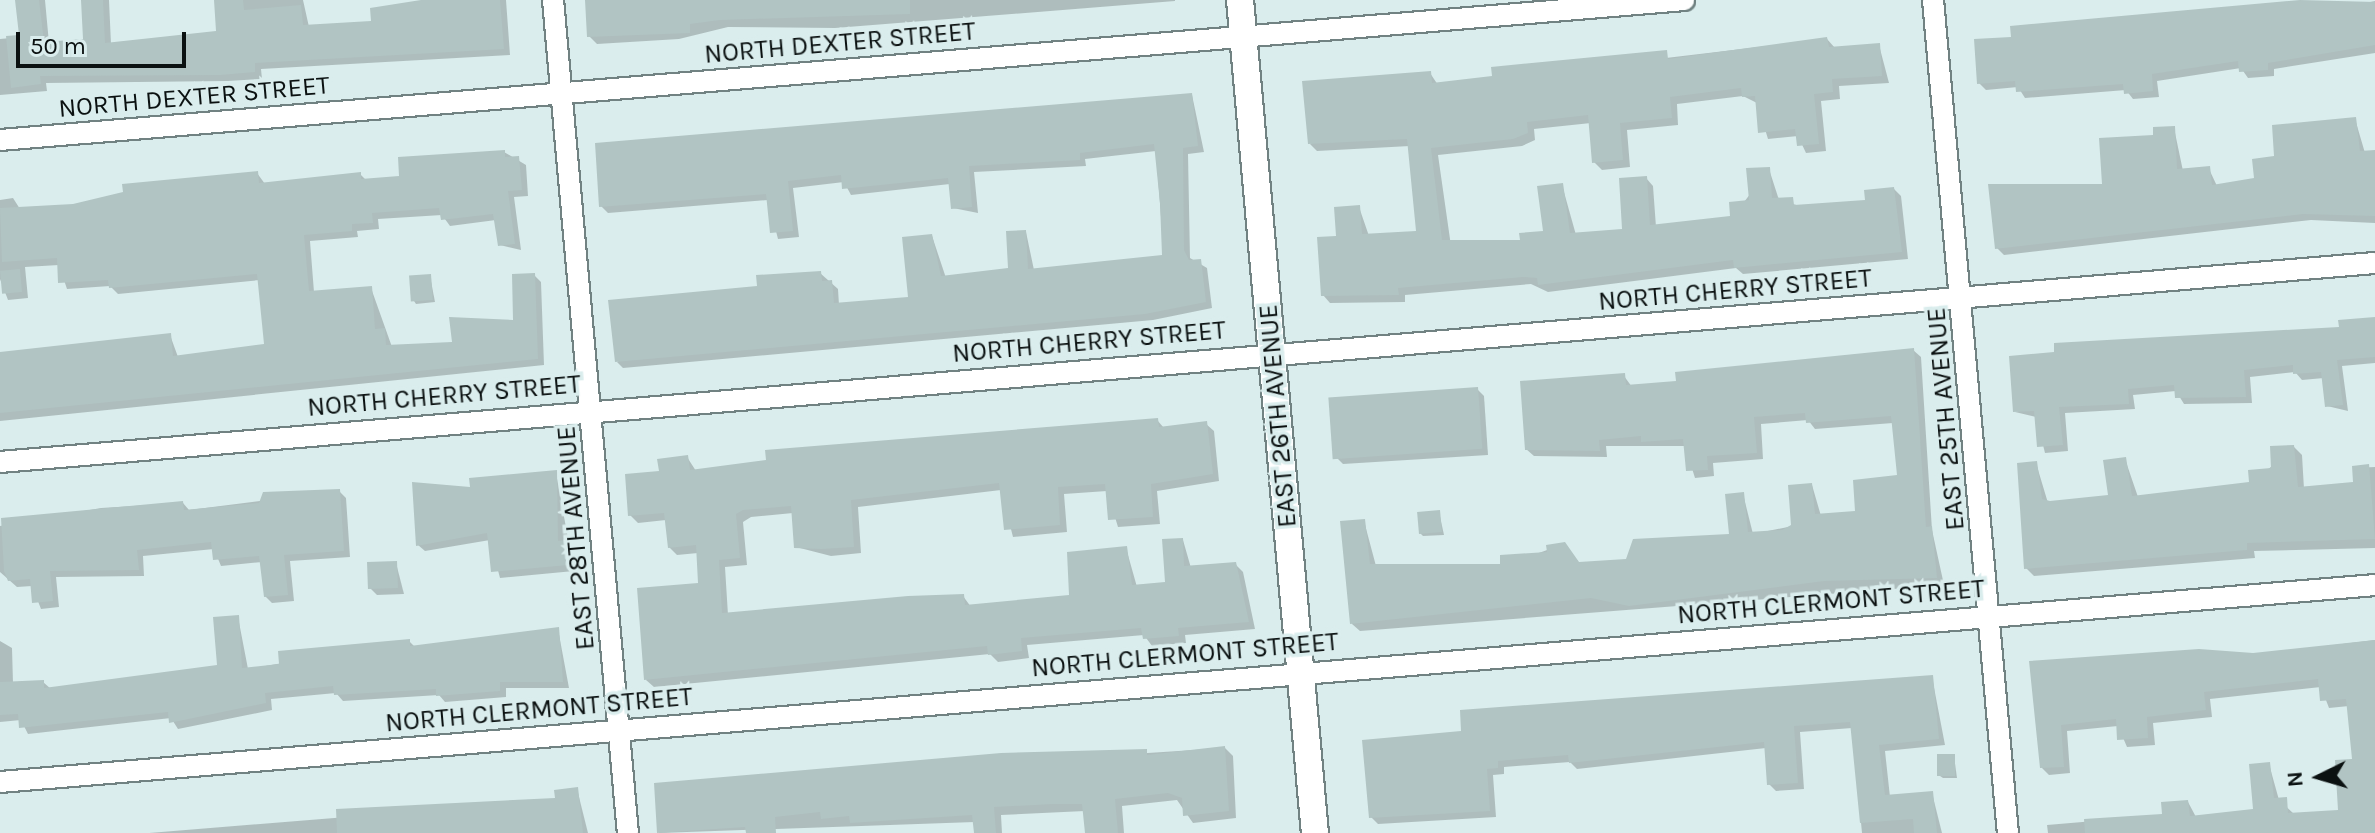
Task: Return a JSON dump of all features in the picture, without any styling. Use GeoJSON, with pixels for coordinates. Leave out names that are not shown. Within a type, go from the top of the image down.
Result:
{"type":"FeatureCollection","features":[{"type":"Feature","properties":{"kind":"street","name":"EAST 28TH AVENUE"},"geometry":{"type":"LineString","coordinates":[[553,0],[628,833]]}},
{"type":"Feature","properties":{"kind":"street","name":"EAST 26TH AVENUE"},"geometry":{"type":"LineString","coordinates":[[1240,0],[1315,833]]}},
{"type":"Feature","properties":{"kind":"street","name":"NORTH DEXTER STREET"},"geometry":{"type":"LineString","coordinates":[[0,140],[1684,0]]}},
{"type":"Feature","properties":{"kind":"street","name":"EAST 25TH AVENUE"},"geometry":{"type":"LineString","coordinates":[[1933,0],[2008,833]]}},
{"type":"Feature","properties":{"kind":"street","name":"NORTH CHERRY STREET"},"geometry":{"type":"LineString","coordinates":[[0,462],[591,409],[2375,263]]}},
{"type":"Feature","properties":{"kind":"street","name":"NORTH CLERMONT STREET"},"geometry":{"type":"LineString","coordinates":[[0,782],[1301,671],[2375,585]]}},
{"type":"Feature","properties":{"kind":"building"},"geometry":{"type":"Polygon","coordinates":[[[15,0],[39,0],[44,42],[83,39],[81,0],[103,0],[105,43],[216,31],[214,0],[243,0],[244,10],[301,5],[303,25],[371,21],[370,8],[421,0],[500,0],[504,49],[255,63],[255,72],[220,75],[40,76],[41,84],[11,88],[6,36],[19,35],[15,0]]]}},
{"type":"Feature","properties":{"kind":"building"},"geometry":{"type":"Polygon","coordinates":[[[585,0],[910,0],[910,14],[720,20],[690,24],[690,33],[587,37],[585,0]]]}},
{"type":"Feature","properties":{"kind":"building"},"geometry":{"type":"Polygon","coordinates":[[[2300,0],[2375,2],[2375,45],[2268,63],[2268,70],[2239,72],[2238,61],[2152,74],[2153,91],[2124,94],[2123,84],[2016,92],[2015,81],[1977,84],[1974,39],[2011,37],[2010,26],[2300,0]]]}},
{"type":"Feature","properties":{"kind":"building"},"geometry":{"type":"Polygon","coordinates":[[[1827,37],[1829,47],[1880,43],[1882,76],[1832,79],[1833,92],[1814,94],[1819,144],[1797,146],[1795,129],[1758,133],[1755,96],[1742,97],[1741,88],[1670,97],[1672,118],[1620,123],[1623,160],[1592,163],[1588,115],[1527,122],[1528,133],[1513,139],[1431,148],[1442,240],[1520,240],[1519,233],[1543,231],[1537,186],[1563,183],[1570,233],[1622,229],[1619,178],[1647,176],[1650,225],[1730,216],[1729,202],[1749,200],[1746,168],[1770,167],[1772,198],[1793,197],[1794,205],[1865,200],[1864,190],[1894,187],[1902,252],[1734,268],[1733,260],[1538,285],[1537,278],[1523,277],[1398,288],[1399,295],[1321,296],[1317,237],[1336,236],[1334,207],[1360,205],[1362,234],[1416,231],[1407,139],[1308,144],[1302,81],[1431,71],[1432,83],[1492,76],[1491,67],[1667,50],[1668,59],[1827,37]]]}},
{"type":"Feature","properties":{"kind":"building"},"geometry":{"type":"Polygon","coordinates":[[[1192,93],[1198,146],[1183,148],[1184,250],[1189,260],[1201,259],[1206,302],[1145,314],[615,362],[608,300],[757,286],[756,275],[821,271],[822,281],[832,280],[834,303],[908,297],[902,237],[932,234],[941,276],[1008,268],[1006,231],[1026,230],[1028,269],[1162,255],[1160,203],[1154,144],[1080,153],[1080,160],[969,166],[972,207],[951,209],[948,178],[842,189],[841,175],[788,181],[793,231],[770,233],[766,194],[599,207],[595,143],[1192,93]]]}},
{"type":"Feature","properties":{"kind":"building"},"geometry":{"type":"Polygon","coordinates":[[[2356,117],[2360,151],[2375,150],[2375,216],[2303,214],[1995,249],[1988,184],[2102,184],[2099,138],[2153,135],[2153,127],[2175,126],[2177,169],[2210,166],[2212,185],[2254,178],[2252,159],[2274,156],[2272,125],[2356,117]]]}},
{"type":"Feature","properties":{"kind":"building"},"geometry":{"type":"Polygon","coordinates":[[[505,150],[505,157],[519,156],[522,190],[508,191],[515,244],[498,246],[493,214],[441,220],[439,208],[372,213],[373,223],[352,224],[352,231],[304,235],[309,291],[372,286],[375,329],[385,328],[386,345],[452,342],[449,317],[513,320],[512,274],[535,273],[538,359],[0,413],[0,352],[171,333],[173,356],[264,344],[257,274],[109,288],[108,280],[58,283],[57,258],[2,262],[0,208],[73,204],[123,192],[122,184],[258,171],[259,183],[361,172],[361,179],[399,176],[398,157],[505,150]]]}},
{"type":"Feature","properties":{"kind":"building"},"geometry":{"type":"Polygon","coordinates":[[[20,269],[22,292],[2,294],[0,271],[20,269]]]}},
{"type":"Feature","properties":{"kind":"building"},"geometry":{"type":"Polygon","coordinates":[[[431,274],[433,300],[411,301],[409,276],[431,274]]]}},
{"type":"Feature","properties":{"kind":"building"},"geometry":{"type":"Polygon","coordinates":[[[2375,317],[2375,357],[2337,360],[2343,405],[2325,407],[2321,372],[2293,374],[2293,365],[2244,370],[2246,397],[2175,398],[2174,385],[2128,389],[2129,404],[2059,407],[2063,445],[2037,447],[2034,411],[2013,412],[2009,356],[2054,352],[2054,343],[2339,327],[2338,320],[2375,317]]]}},
{"type":"Feature","properties":{"kind":"building"},"geometry":{"type":"Polygon","coordinates":[[[1914,348],[1926,527],[1932,526],[1937,578],[1824,581],[1629,606],[1591,598],[1350,624],[1340,521],[1365,519],[1370,564],[1500,564],[1500,555],[1547,552],[1546,545],[1565,542],[1579,562],[1626,559],[1633,539],[1729,534],[1725,494],[1744,492],[1748,532],[1782,530],[1791,525],[1788,485],[1812,483],[1815,514],[1855,511],[1853,480],[1897,475],[1891,416],[1806,423],[1805,413],[1754,417],[1757,453],[1707,456],[1708,470],[1686,471],[1683,439],[1641,442],[1641,436],[1599,440],[1600,451],[1525,450],[1520,381],[1625,373],[1626,385],[1676,381],[1675,372],[1914,348]]]}},
{"type":"Feature","properties":{"kind":"building"},"geometry":{"type":"Polygon","coordinates":[[[1478,387],[1482,449],[1333,459],[1328,397],[1478,387]]]}},
{"type":"Feature","properties":{"kind":"building"},"geometry":{"type":"Polygon","coordinates":[[[1158,418],[1159,427],[1207,421],[1213,474],[1151,484],[1153,517],[1108,520],[1105,484],[1058,487],[1060,525],[1004,530],[999,483],[851,500],[854,547],[822,549],[794,548],[791,506],[743,510],[736,514],[740,558],[719,560],[722,613],[908,596],[964,594],[965,605],[1069,595],[1067,552],[1127,546],[1132,585],[1165,582],[1162,539],[1183,538],[1184,566],[1236,562],[1249,622],[1178,628],[1179,636],[1143,639],[1141,628],[1021,638],[1022,651],[988,655],[987,646],[644,680],[637,588],[698,583],[696,545],[668,548],[664,513],[628,516],[625,474],[659,471],[657,459],[688,455],[690,470],[766,460],[765,450],[1158,418]]]}},
{"type":"Feature","properties":{"kind":"building"},"geometry":{"type":"Polygon","coordinates":[[[2294,445],[2298,487],[2353,482],[2352,466],[2369,464],[2375,539],[2247,543],[2247,550],[2024,569],[2017,463],[2037,461],[2042,499],[2050,501],[2108,495],[2103,460],[2126,457],[2132,496],[2249,482],[2248,470],[2271,468],[2270,446],[2294,445]]]}},
{"type":"Feature","properties":{"kind":"building"},"geometry":{"type":"Polygon","coordinates":[[[557,470],[558,541],[566,540],[568,565],[491,572],[487,533],[416,546],[412,482],[470,487],[469,478],[557,470]]]}},
{"type":"Feature","properties":{"kind":"building"},"geometry":{"type":"Polygon","coordinates":[[[340,489],[344,551],[284,555],[288,595],[264,597],[259,556],[213,560],[211,542],[137,550],[139,570],[50,571],[53,601],[32,603],[30,579],[8,581],[4,571],[1,518],[183,501],[184,510],[259,503],[263,492],[340,489]]]}},
{"type":"Feature","properties":{"kind":"building"},"geometry":{"type":"Polygon","coordinates":[[[1440,510],[1442,532],[1419,534],[1417,512],[1440,510]]]}},
{"type":"Feature","properties":{"kind":"building"},"geometry":{"type":"Polygon","coordinates":[[[397,561],[398,588],[368,589],[367,562],[397,561]]]}},
{"type":"Feature","properties":{"kind":"building"},"geometry":{"type":"Polygon","coordinates":[[[239,615],[242,668],[279,664],[278,651],[410,639],[410,646],[559,627],[563,682],[500,682],[500,691],[436,696],[436,689],[334,695],[333,686],[265,693],[266,703],[169,723],[168,712],[19,728],[18,714],[0,715],[0,682],[44,680],[44,688],[217,665],[213,617],[239,615]]]}},
{"type":"Feature","properties":{"kind":"building"},"geometry":{"type":"Polygon","coordinates":[[[2375,640],[2375,833],[2085,833],[2084,819],[2162,814],[2161,802],[2188,800],[2190,816],[2253,809],[2249,764],[2270,762],[2274,798],[2287,797],[2288,813],[2338,810],[2335,760],[2352,759],[2346,699],[2320,701],[2318,679],[2204,692],[2206,710],[2147,717],[2148,738],[2117,740],[2116,719],[2061,725],[2064,767],[2040,768],[2029,661],[2199,649],[2253,653],[2375,640]]]}},
{"type":"Feature","properties":{"kind":"building"},"geometry":{"type":"Polygon","coordinates":[[[1933,675],[1939,739],[1879,745],[1885,795],[1933,791],[1937,833],[1914,833],[1913,819],[1860,823],[1850,722],[1794,726],[1798,783],[1767,785],[1764,742],[1569,763],[1568,755],[1498,761],[1498,768],[1487,769],[1490,811],[1369,818],[1362,740],[1461,731],[1460,710],[1933,675]]]}},
{"type":"Feature","properties":{"kind":"building"},"geometry":{"type":"Polygon","coordinates":[[[1225,746],[1229,811],[1183,816],[1182,798],[1168,793],[1115,799],[1118,833],[1085,833],[1082,804],[1053,804],[994,807],[996,833],[974,833],[972,815],[850,823],[849,816],[821,819],[820,812],[775,817],[776,833],[746,833],[745,827],[657,833],[654,783],[1001,753],[1147,749],[1147,755],[1225,746]]]}},
{"type":"Feature","properties":{"kind":"building"},"geometry":{"type":"Polygon","coordinates":[[[1937,754],[1955,754],[1955,776],[1937,776],[1937,754]]]}},
{"type":"Feature","properties":{"kind":"building"},"geometry":{"type":"Polygon","coordinates":[[[578,787],[583,833],[337,833],[336,809],[555,798],[554,790],[578,787]]]}}]}
